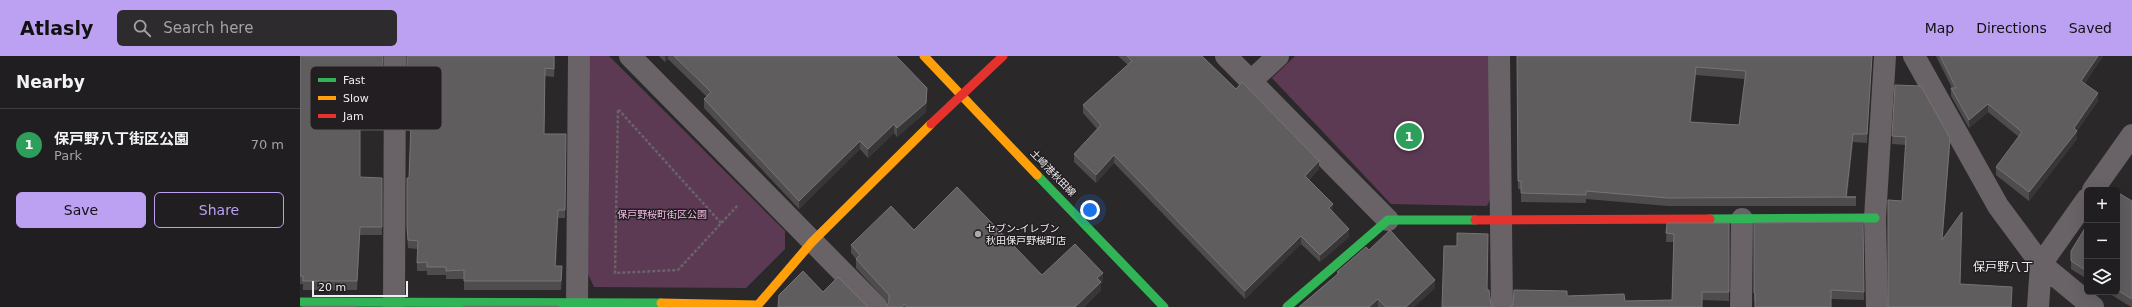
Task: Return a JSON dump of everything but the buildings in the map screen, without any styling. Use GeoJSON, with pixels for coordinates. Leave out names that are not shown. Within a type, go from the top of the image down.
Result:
{"type":"FeatureCollection","features":[{"type":"Feature","properties":{"kind":"street"},"geometry":{"type":"LineString","coordinates":[[396,56],[396,66]]}},
{"type":"Feature","properties":{"kind":"street"},"geometry":{"type":"LineString","coordinates":[[577,302],[579,56]]}},
{"type":"Feature","properties":{"kind":"street"},"geometry":{"type":"LineString","coordinates":[[630,56],[756,186],[877,307]]}},
{"type":"Feature","properties":{"kind":"street","name":"土崎港秋田線"},"geometry":{"type":"LineString","coordinates":[[924,56],[962,94],[1164,307]]}},
{"type":"Feature","properties":{"kind":"street"},"geometry":{"type":"LineString","coordinates":[[300,302],[394,305],[577,302],[758,306],[812,242],[962,94],[1003,56]]}},
{"type":"Feature","properties":{"kind":"street"},"geometry":{"type":"LineString","coordinates":[[1226,56],[1388,220]]}},
{"type":"Feature","properties":{"kind":"street"},"geometry":{"type":"LineString","coordinates":[[1251,82],[1278,56]]}},
{"type":"Feature","properties":{"kind":"street"},"geometry":{"type":"LineString","coordinates":[[1499,56],[1503,219],[1502,307]]}},
{"type":"Feature","properties":{"kind":"street"},"geometry":{"type":"LineString","coordinates":[[1877,307],[1875,218],[1885,56]]}},
{"type":"Feature","properties":{"kind":"street"},"geometry":{"type":"LineString","coordinates":[[1914,56],[1998,206],[2041,264],[2094,307]]}},
{"type":"Feature","properties":{"kind":"street"},"geometry":{"type":"LineString","coordinates":[[394,305],[395,130]]}},
{"type":"Feature","properties":{"kind":"street"},"geometry":{"type":"LineString","coordinates":[[2095,187],[2132,135]]}},
{"type":"Feature","properties":{"kind":"street"},"geometry":{"type":"LineString","coordinates":[[2038,307],[2041,264],[2084,203]]}},
{"type":"Feature","properties":{"kind":"street"},"geometry":{"type":"LineString","coordinates":[[1287,307],[1388,220],[1875,218]]}},
{"type":"Feature","properties":{"kind":"street"},"geometry":{"type":"LineString","coordinates":[[1741,307],[1742,219]]}},
{"type":"Feature","properties":{"kind":"path"},"geometry":{"type":"LineString","coordinates":[[721,223],[618,109],[615,273],[678,270],[756,186]]}},
{"type":"Feature","properties":{"kind":"green space","name":"保戸野桜町街区公園"},"geometry":{"type":"Polygon","coordinates":[[[589,56],[609,56],[785,231],[785,249],[746,288],[594,287],[588,274],[589,56]]]}},
{"type":"Feature","properties":{"kind":"green space"},"geometry":{"type":"Polygon","coordinates":[[[1295,56],[1492,56],[1493,193],[1487,206],[1391,204],[1272,78],[1295,56]]]}},
{"type":"Feature","properties":{"kind":"traffic: fast"},"geometry":{"type":"LineString","coordinates":[[1037,175],[1164,307]]}},
{"type":"Feature","properties":{"kind":"traffic: fast"},"geometry":{"type":"LineString","coordinates":[[1710,219],[1875,218]]}},
{"type":"Feature","properties":{"kind":"traffic: fast"},"geometry":{"type":"LineString","coordinates":[[1287,307],[1388,220],[1475,220]]}},
{"type":"Feature","properties":{"kind":"traffic: fast"},"geometry":{"type":"LineString","coordinates":[[300,302],[661,303]]}},
{"type":"Feature","properties":{"kind":"traffic: slow"},"geometry":{"type":"LineString","coordinates":[[924,56],[1037,175]]}},
{"type":"Feature","properties":{"kind":"traffic: slow"},"geometry":{"type":"LineString","coordinates":[[661,303],[758,305],[812,242],[931,124]]}},
{"type":"Feature","properties":{"kind":"traffic: jam"},"geometry":{"type":"LineString","coordinates":[[931,124],[1003,56]]}},
{"type":"Feature","properties":{"kind":"traffic: jam"},"geometry":{"type":"LineString","coordinates":[[1475,220],[1710,219]]}},
{"type":"Feature","properties":{"kind":"place","name":"保戸野八丁街区公園"},"geometry":{"type":"Point","coordinates":[1409,136]}},
{"type":"Feature","properties":{"kind":"place","name":"セブン-イレブン 秋田保戸野桜町店"},"geometry":{"type":"Point","coordinates":[978,234]}},
{"type":"Feature","properties":{"kind":"district","name":"保戸野八丁"},"geometry":{"type":"Point","coordinates":[2003,267]}}]}
